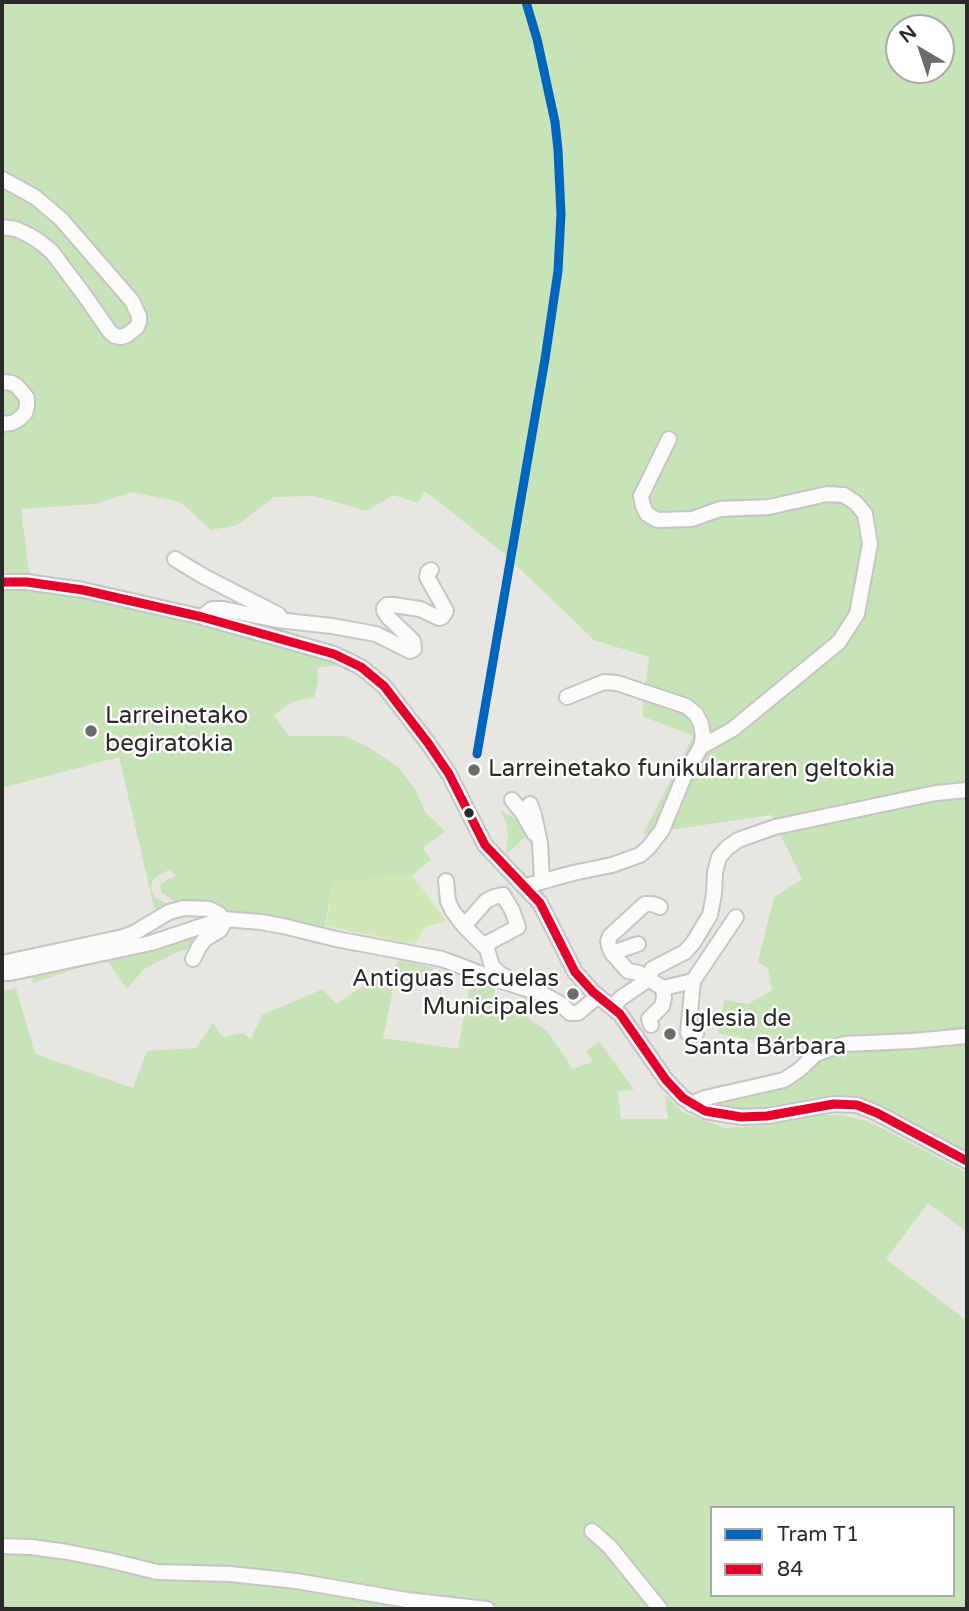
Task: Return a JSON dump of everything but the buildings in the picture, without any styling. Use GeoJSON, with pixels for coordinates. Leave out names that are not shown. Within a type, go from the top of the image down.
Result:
{"type":"FeatureCollection","features":[{"type":"Feature","properties":{"kind":"street"},"geometry":{"type":"LineString","coordinates":[[2,179],[35,197],[61,219],[132,301],[139,316],[137,327],[127,335],[115,336],[52,252],[29,235],[2,227]]}},
{"type":"Feature","properties":{"kind":"street"},"geometry":{"type":"LineString","coordinates":[[2,382],[17,386],[27,398],[25,413],[12,423],[2,424]]}},
{"type":"Feature","properties":{"kind":"street"},"geometry":{"type":"LineString","coordinates":[[669,439],[641,496],[647,514],[657,520],[692,519],[720,509],[769,507],[827,494],[844,495],[856,503],[865,514],[870,544],[857,614],[839,642],[733,729],[701,747]]}},
{"type":"Feature","properties":{"kind":"street"},"geometry":{"type":"LineString","coordinates":[[175,559],[264,608],[299,623]]}},
{"type":"Feature","properties":{"kind":"street"},"geometry":{"type":"LineString","coordinates":[[202,617],[212,609],[223,608],[299,623],[332,625],[376,634],[404,650],[412,650],[413,641],[389,618],[384,608],[393,605],[420,609],[442,617],[446,611],[427,577],[431,570]]}},
{"type":"Feature","properties":{"kind":"street"},"geometry":{"type":"LineString","coordinates":[[2,582],[58,586],[202,617],[334,654],[361,667],[384,686],[400,705],[449,774],[485,845],[540,903],[575,972],[627,1023],[677,1093],[691,1104],[716,1114],[741,1117],[767,1116],[834,1104],[857,1105],[967,1161]]}},
{"type":"Feature","properties":{"kind":"street"},"geometry":{"type":"LineString","coordinates":[[526,886],[612,865],[640,855],[662,830],[686,772],[701,747],[701,724],[696,714],[686,706],[617,683],[604,682],[567,697]]}},
{"type":"Feature","properties":{"kind":"street"},"geometry":{"type":"LineString","coordinates":[[685,952],[710,915],[719,857],[738,840],[775,827],[936,793],[967,790]]}},
{"type":"Feature","properties":{"kind":"street"},"geometry":{"type":"LineString","coordinates":[[512,800],[540,843]]}},
{"type":"Feature","properties":{"kind":"street"},"geometry":{"type":"LineString","coordinates":[[530,804],[540,843],[542,881]]}},
{"type":"Feature","properties":{"kind":"street"},"geometry":{"type":"LineString","coordinates":[[446,881],[452,910],[484,945],[492,965],[508,978],[509,984]]}},
{"type":"Feature","properties":{"kind":"street"},"geometry":{"type":"LineString","coordinates":[[464,926],[486,901],[503,895],[519,927],[484,945]]}},
{"type":"Feature","properties":{"kind":"street"},"geometry":{"type":"LineString","coordinates":[[660,906],[645,904],[633,910],[610,936],[609,946],[612,953],[628,971],[639,973],[663,988],[693,981]]}},
{"type":"Feature","properties":{"kind":"street"},"geometry":{"type":"LineString","coordinates":[[2,964],[123,937],[169,912],[184,908],[209,909],[219,914],[223,924],[220,930],[205,939],[193,959]]}},
{"type":"Feature","properties":{"kind":"street"},"geometry":{"type":"LineString","coordinates":[[696,1034],[688,1032],[693,981],[736,917]]}},
{"type":"Feature","properties":{"kind":"street"},"geometry":{"type":"LineString","coordinates":[[2,973],[151,943],[223,919],[283,926],[442,959],[543,994],[561,1004],[570,1013],[578,1013],[598,996]]}},
{"type":"Feature","properties":{"kind":"street"},"geometry":{"type":"LineString","coordinates":[[612,1007],[649,979],[652,969],[713,940],[719,943]]}},
{"type":"Feature","properties":{"kind":"street"},"geometry":{"type":"LineString","coordinates":[[612,953],[638,944]]}},
{"type":"Feature","properties":{"kind":"street"},"geometry":{"type":"LineString","coordinates":[[651,1025],[649,1019],[663,1006],[663,988]]}},
{"type":"Feature","properties":{"kind":"street"},"geometry":{"type":"LineString","coordinates":[[691,1104],[705,1098],[784,1080],[811,1058],[844,1044],[967,1036]]}},
{"type":"Feature","properties":{"kind":"street"},"geometry":{"type":"LineString","coordinates":[[592,1531],[610,1547],[660,1609]]}},
{"type":"Feature","properties":{"kind":"street"},"geometry":{"type":"LineString","coordinates":[[2,1546],[67,1552],[157,1572],[230,1574],[296,1580],[407,1600],[486,1609]]}},
{"type":"Feature","properties":{"kind":"green space"},"geometry":{"type":"Polygon","coordinates":[[[2,2],[967,2],[967,1153],[874,1104],[851,1097],[831,1098],[776,1110],[736,1110],[706,1103],[710,1088],[732,1088],[786,1073],[800,1062],[790,1049],[718,1033],[724,1000],[748,1004],[772,990],[768,968],[758,962],[774,897],[802,879],[771,815],[643,834],[693,736],[642,716],[649,657],[594,640],[501,551],[425,491],[418,503],[393,495],[366,511],[314,496],[274,497],[238,525],[211,530],[180,502],[132,492],[95,504],[21,509],[31,587],[84,595],[303,648],[337,665],[317,668],[318,682],[314,697],[292,702],[274,715],[289,736],[345,736],[370,748],[398,767],[415,789],[425,812],[445,831],[423,848],[431,860],[412,875],[382,875],[368,881],[333,880],[324,930],[230,916],[178,903],[162,893],[160,885],[176,876],[169,870],[152,882],[151,889],[155,897],[172,907],[160,912],[154,907],[119,757],[2,788],[2,2]]]}},
{"type":"Feature","properties":{"kind":"green space"},"geometry":{"type":"Polygon","coordinates":[[[500,810],[518,820],[536,850],[525,837],[506,855],[508,834],[500,810]]]}},
{"type":"Feature","properties":{"kind":"green space"},"geometry":{"type":"Polygon","coordinates":[[[382,875],[412,875],[446,921],[425,927],[414,944],[326,926],[333,880],[368,881],[382,875]]]}},
{"type":"Feature","properties":{"kind":"green space"},"geometry":{"type":"Polygon","coordinates":[[[200,931],[217,937],[144,969],[127,989],[106,959],[33,983],[31,971],[200,931]]]}},
{"type":"Feature","properties":{"kind":"green space"},"geometry":{"type":"Polygon","coordinates":[[[400,960],[434,968],[426,983],[395,979],[383,1038],[458,1049],[471,978],[495,988],[494,996],[520,1004],[524,996],[538,1003],[528,1018],[547,1031],[573,1069],[593,1062],[586,1051],[599,1041],[634,1090],[618,1091],[621,1119],[668,1119],[665,1095],[684,1113],[725,1128],[763,1125],[816,1115],[840,1115],[864,1120],[967,1173],[967,1232],[928,1203],[886,1259],[967,1321],[967,1609],[2,1609],[2,991],[16,988],[35,1054],[133,1088],[147,1051],[196,1048],[213,1023],[222,1037],[243,1033],[251,1039],[262,1015],[323,989],[336,1004],[365,985],[386,976],[400,960]]]}},
{"type":"Feature","properties":{"kind":"tram line","name":"T1"},"geometry":{"type":"LineString","coordinates":[[477,754],[558,271],[561,214],[555,122],[526,2]]}},
{"type":"Feature","properties":{"kind":"transit line","name":"84"},"geometry":{"type":"LineString","coordinates":[[2,582],[27,582],[83,590],[202,617],[334,654],[361,667],[384,686],[428,743],[449,774],[485,845],[540,903],[575,972],[593,992],[620,1014],[666,1080],[683,1098],[705,1111],[741,1117],[767,1116],[834,1104],[857,1105],[967,1161]]}},
{"type":"Feature","properties":{"kind":"place","name":"Larreinetako begiratokia"},"geometry":{"type":"Point","coordinates":[91,731]}},
{"type":"Feature","properties":{"kind":"place","name":"Larreinetako funikularraren geltokia"},"geometry":{"type":"Point","coordinates":[474,770]}},
{"type":"Feature","properties":{"kind":"place","name":"Antiguas Escuelas Municipales"},"geometry":{"type":"Point","coordinates":[573,994]}},
{"type":"Feature","properties":{"kind":"place","name":"Iglesia de Santa Bárbara"},"geometry":{"type":"Point","coordinates":[670,1034]}}]}
